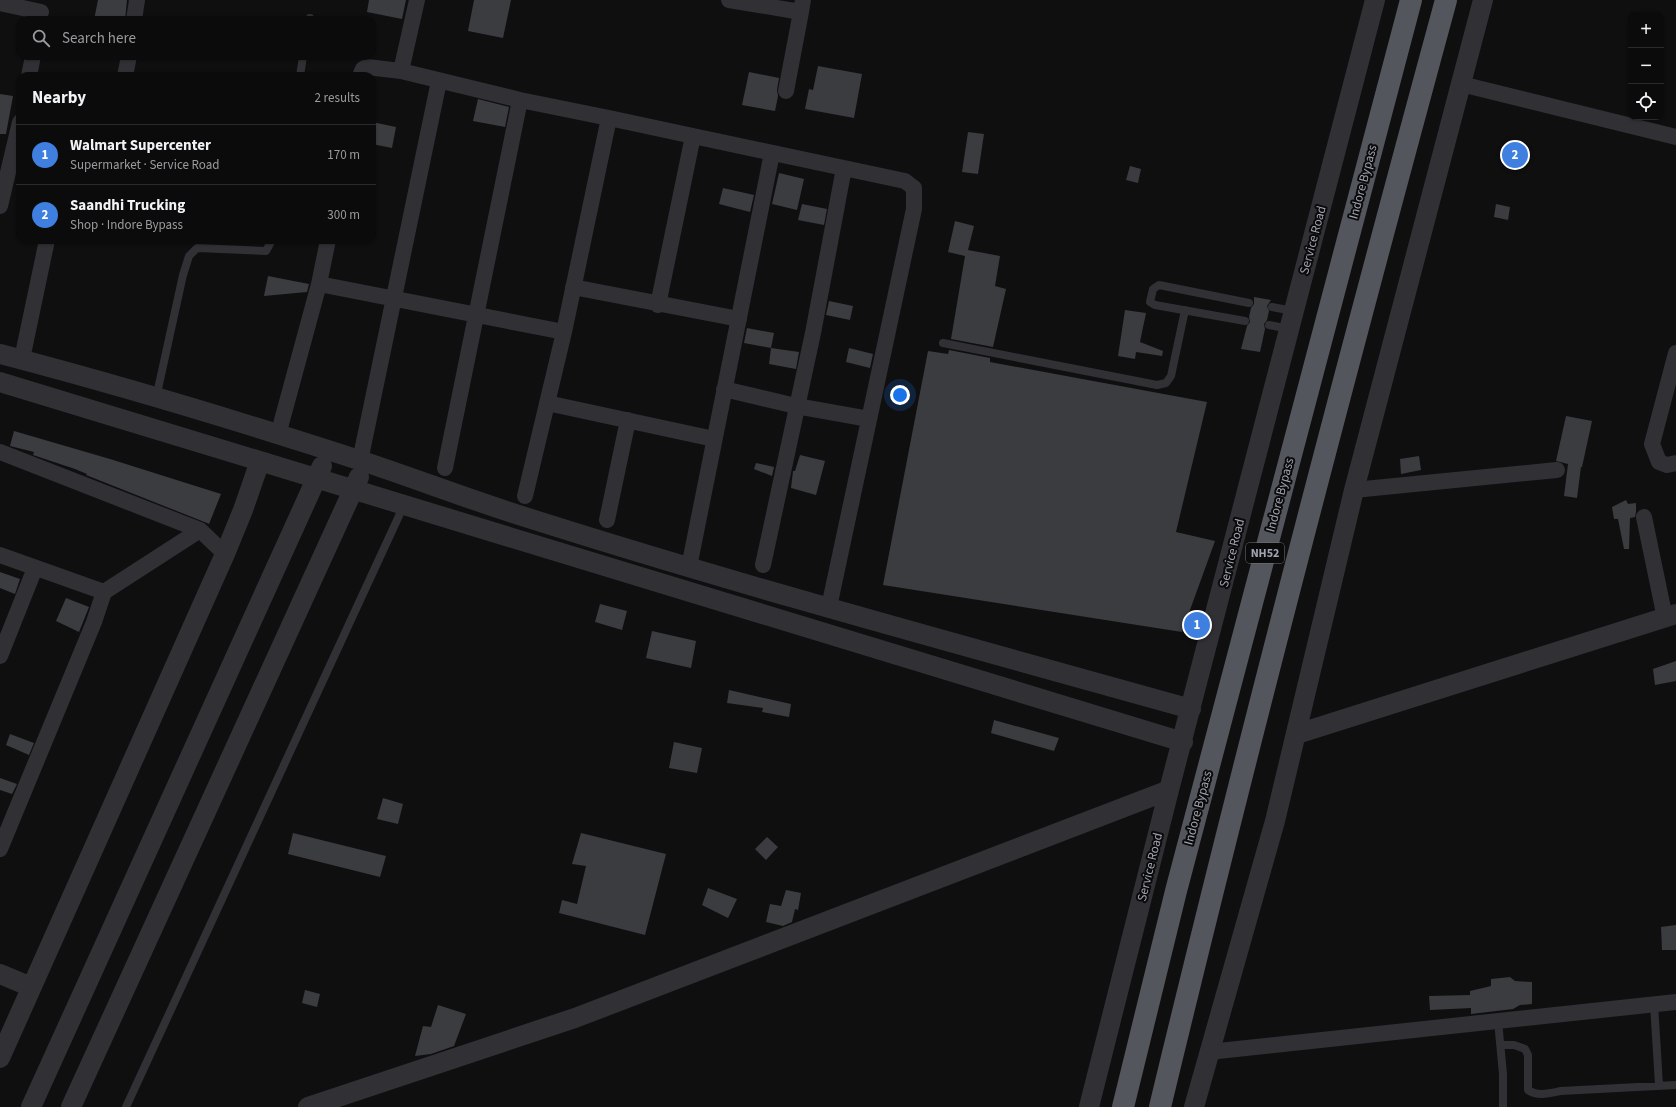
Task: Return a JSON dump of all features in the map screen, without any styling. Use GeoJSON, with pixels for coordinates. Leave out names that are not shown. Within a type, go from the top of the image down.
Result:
{"type":"FeatureCollection","features":[{"type":"Feature","properties":{"kind":"highway","name":"Indore Bypass"},"geometry":{"type":"LineString","coordinates":[[1123,1107],[1176,891],[1411,0]]}},
{"type":"Feature","properties":{"kind":"highway","name":"NH52"},"geometry":{"type":"LineString","coordinates":[[1160,1107],[1246,762],[1389,209],[1446,0]]}},
{"type":"Feature","properties":{"kind":"street"},"geometry":{"type":"LineString","coordinates":[[135,16],[137,0]]}},
{"type":"Feature","properties":{"kind":"street"},"geometry":{"type":"LineString","coordinates":[[401,71],[417,0]]}},
{"type":"Feature","properties":{"kind":"street"},"geometry":{"type":"LineString","coordinates":[[729,0],[802,6],[786,91]]}},
{"type":"Feature","properties":{"kind":"street","name":"Service Road"},"geometry":{"type":"LineString","coordinates":[[1089,1107],[1169,790],[1183,742],[1375,0]]}},
{"type":"Feature","properties":{"kind":"street"},"geometry":{"type":"LineString","coordinates":[[1194,1107],[1275,821],[1297,734],[1354,490],[1483,0]]}},
{"type":"Feature","properties":{"kind":"street"},"geometry":{"type":"LineString","coordinates":[[0,3],[42,11]]}},
{"type":"Feature","properties":{"kind":"street"},"geometry":{"type":"LineString","coordinates":[[30,72],[32,60]]}},
{"type":"Feature","properties":{"kind":"street"},"geometry":{"type":"LineString","coordinates":[[126,72],[128,60]]}},
{"type":"Feature","properties":{"kind":"street"},"geometry":{"type":"LineString","coordinates":[[362,72],[367,66],[401,71],[520,100],[905,180],[914,188],[914,208],[829,607]]}},
{"type":"Feature","properties":{"kind":"street"},"geometry":{"type":"LineString","coordinates":[[71,1107],[354,489],[362,462],[439,81]]}},
{"type":"Feature","properties":{"kind":"street"},"geometry":{"type":"LineString","coordinates":[[1461,84],[1676,137]]}},
{"type":"Feature","properties":{"kind":"street"},"geometry":{"type":"LineString","coordinates":[[445,468],[520,100]]}},
{"type":"Feature","properties":{"kind":"street"},"geometry":{"type":"LineString","coordinates":[[525,496],[564,332],[609,118]]}},
{"type":"Feature","properties":{"kind":"street"},"geometry":{"type":"LineString","coordinates":[[658,304],[693,136]]}},
{"type":"Feature","properties":{"kind":"street"},"geometry":{"type":"LineString","coordinates":[[0,206],[16,139]]}},
{"type":"Feature","properties":{"kind":"street"},"geometry":{"type":"LineString","coordinates":[[689,567],[772,153]]}},
{"type":"Feature","properties":{"kind":"street"},"geometry":{"type":"LineString","coordinates":[[763,565],[796,406],[813,333],[844,168]]}},
{"type":"Feature","properties":{"kind":"street"},"geometry":{"type":"LineString","coordinates":[[22,359],[46,244]]}},
{"type":"Feature","properties":{"kind":"street"},"geometry":{"type":"LineString","coordinates":[[278,435],[319,284],[327,244]]}},
{"type":"Feature","properties":{"kind":"street"},"geometry":{"type":"LineString","coordinates":[[319,284],[564,332]]}},
{"type":"Feature","properties":{"kind":"street"},"geometry":{"type":"LineString","coordinates":[[573,286],[739,319]]}},
{"type":"Feature","properties":{"kind":"street"},"geometry":{"type":"LineString","coordinates":[[1676,353],[1652,444],[1659,462],[1667,465],[1676,463]]}},
{"type":"Feature","properties":{"kind":"street"},"geometry":{"type":"LineString","coordinates":[[0,354],[156,398],[278,435],[523,516],[689,567],[1191,709]]}},
{"type":"Feature","properties":{"kind":"street"},"geometry":{"type":"LineString","coordinates":[[0,382],[1183,742]]}},
{"type":"Feature","properties":{"kind":"street"},"geometry":{"type":"LineString","coordinates":[[724,389],[796,406],[869,418]]}},
{"type":"Feature","properties":{"kind":"street"},"geometry":{"type":"LineString","coordinates":[[547,403],[714,439]]}},
{"type":"Feature","properties":{"kind":"street"},"geometry":{"type":"LineString","coordinates":[[607,520],[628,420]]}},
{"type":"Feature","properties":{"kind":"street"},"geometry":{"type":"LineString","coordinates":[[31,1107],[328,451]]}},
{"type":"Feature","properties":{"kind":"street"},"geometry":{"type":"LineString","coordinates":[[0,452],[200,530],[225,554]]}},
{"type":"Feature","properties":{"kind":"street"},"geometry":{"type":"LineString","coordinates":[[0,1058],[31,986],[79,884],[225,554],[243,510],[260,461]]}},
{"type":"Feature","properties":{"kind":"street"},"geometry":{"type":"LineString","coordinates":[[1354,490],[1557,470]]}},
{"type":"Feature","properties":{"kind":"street"},"geometry":{"type":"LineString","coordinates":[[1297,734],[1671,616],[1644,517]]}},
{"type":"Feature","properties":{"kind":"street"},"geometry":{"type":"LineString","coordinates":[[0,849],[94,622],[104,592],[200,530]]}},
{"type":"Feature","properties":{"kind":"street"},"geometry":{"type":"LineString","coordinates":[[0,555],[104,592]]}},
{"type":"Feature","properties":{"kind":"street"},"geometry":{"type":"LineString","coordinates":[[0,656],[35,568]]}},
{"type":"Feature","properties":{"kind":"street"},"geometry":{"type":"LineString","coordinates":[[308,1107],[575,1018],[1169,790]]}},
{"type":"Feature","properties":{"kind":"street"},"geometry":{"type":"LineString","coordinates":[[0,974],[31,986]]}},
{"type":"Feature","properties":{"kind":"street"},"geometry":{"type":"LineString","coordinates":[[1209,1052],[1676,1002]]}},
{"type":"Feature","properties":{"kind":"lane"},"geometry":{"type":"LineString","coordinates":[[301,72],[302,60]]}},
{"type":"Feature","properties":{"kind":"lane"},"geometry":{"type":"LineString","coordinates":[[156,398],[183,274],[189,256],[197,248],[266,251],[270,244]]}},
{"type":"Feature","properties":{"kind":"lane"},"geometry":{"type":"LineString","coordinates":[[1245,321],[1150,302],[1153,289],[1159,285],[1249,303]]}},
{"type":"Feature","properties":{"kind":"lane"},"geometry":{"type":"LineString","coordinates":[[1272,307],[1292,320]]}},
{"type":"Feature","properties":{"kind":"lane"},"geometry":{"type":"LineString","coordinates":[[943,343],[1157,385],[1166,383],[1171,376],[1185,310]]}},
{"type":"Feature","properties":{"kind":"lane"},"geometry":{"type":"LineString","coordinates":[[1268,325],[1292,320]]}},
{"type":"Feature","properties":{"kind":"lane"},"geometry":{"type":"LineString","coordinates":[[126,1107],[404,505]]}},
{"type":"Feature","properties":{"kind":"lane"},"geometry":{"type":"LineString","coordinates":[[1654,1004],[1659,1086]]}},
{"type":"Feature","properties":{"kind":"lane"},"geometry":{"type":"LineString","coordinates":[[1498,1021],[1504,1074],[1503,1107]]}},
{"type":"Feature","properties":{"kind":"lane"},"geometry":{"type":"LineString","coordinates":[[1501,1045],[1514,1045],[1525,1049],[1528,1055],[1528,1090],[1532,1093],[1545,1094],[1676,1085]]}},
{"type":"Feature","properties":{"kind":"building"},"geometry":{"type":"Polygon","coordinates":[[[98,0],[127,0],[125,16],[95,16],[98,0]]]}},
{"type":"Feature","properties":{"kind":"building"},"geometry":{"type":"Polygon","coordinates":[[[369,0],[406,0],[402,19],[367,12],[369,0]]]}},
{"type":"Feature","properties":{"kind":"building"},"geometry":{"type":"Polygon","coordinates":[[[474,0],[511,0],[503,38],[468,31],[474,0]]]}},
{"type":"Feature","properties":{"kind":"building"},"geometry":{"type":"Polygon","coordinates":[[[818,66],[862,74],[854,118],[805,109],[809,89],[813,90],[818,66]]]}},
{"type":"Feature","properties":{"kind":"building"},"geometry":{"type":"Polygon","coordinates":[[[749,72],[779,78],[775,111],[742,105],[749,72]]]}},
{"type":"Feature","properties":{"kind":"building"},"geometry":{"type":"Polygon","coordinates":[[[0,94],[13,96],[6,134],[0,134],[0,94]]]}},
{"type":"Feature","properties":{"kind":"building"},"geometry":{"type":"Polygon","coordinates":[[[478,99],[509,107],[505,127],[473,121],[478,99]]]}},
{"type":"Feature","properties":{"kind":"building"},"geometry":{"type":"Polygon","coordinates":[[[376,123],[396,127],[392,148],[376,145],[376,123]]]}},
{"type":"Feature","properties":{"kind":"building"},"geometry":{"type":"Polygon","coordinates":[[[968,132],[984,134],[978,174],[962,172],[968,132]]]}},
{"type":"Feature","properties":{"kind":"building"},"geometry":{"type":"Polygon","coordinates":[[[1130,166],[1141,169],[1138,183],[1126,180],[1130,166]]]}},
{"type":"Feature","properties":{"kind":"building"},"geometry":{"type":"Polygon","coordinates":[[[779,173],[804,179],[797,210],[772,204],[779,173]]]}},
{"type":"Feature","properties":{"kind":"building"},"geometry":{"type":"Polygon","coordinates":[[[723,188],[754,195],[750,212],[719,204],[723,188]]]}},
{"type":"Feature","properties":{"kind":"building"},"geometry":{"type":"Polygon","coordinates":[[[802,204],[827,209],[824,225],[798,220],[802,204]]]}},
{"type":"Feature","properties":{"kind":"building"},"geometry":{"type":"Polygon","coordinates":[[[1496,204],[1510,207],[1508,220],[1494,217],[1496,204]]]}},
{"type":"Feature","properties":{"kind":"building"},"geometry":{"type":"Polygon","coordinates":[[[955,221],[974,226],[968,250],[1000,256],[995,286],[1006,289],[993,347],[951,339],[965,256],[948,252],[955,221]]]}},
{"type":"Feature","properties":{"kind":"building"},"geometry":{"type":"Polygon","coordinates":[[[268,276],[309,284],[307,292],[264,296],[268,276]]]}},
{"type":"Feature","properties":{"kind":"building"},"geometry":{"type":"Polygon","coordinates":[[[1254,297],[1271,300],[1267,306],[1269,311],[1267,320],[1264,324],[1265,329],[1260,352],[1241,349],[1247,326],[1250,322],[1249,317],[1251,308],[1254,304],[1254,297]]]}},
{"type":"Feature","properties":{"kind":"building"},"geometry":{"type":"Polygon","coordinates":[[[829,301],[853,306],[850,320],[826,315],[829,301]]]}},
{"type":"Feature","properties":{"kind":"building"},"geometry":{"type":"Polygon","coordinates":[[[1125,310],[1146,313],[1140,342],[1163,351],[1162,356],[1136,352],[1135,359],[1118,356],[1125,310]]]}},
{"type":"Feature","properties":{"kind":"building"},"geometry":{"type":"Polygon","coordinates":[[[747,328],[774,333],[771,348],[744,343],[747,328]]]}},
{"type":"Feature","properties":{"kind":"building"},"geometry":{"type":"Polygon","coordinates":[[[771,348],[799,352],[796,369],[769,364],[771,348]]]}},
{"type":"Feature","properties":{"kind":"building"},"geometry":{"type":"Polygon","coordinates":[[[849,348],[873,354],[870,368],[846,362],[849,348]]]}},
{"type":"Feature","properties":{"kind":"building"},"geometry":{"type":"Polygon","coordinates":[[[949,350],[990,358],[990,362],[1207,402],[1176,532],[1215,541],[1182,632],[883,585],[928,351],[948,354],[949,350]]]}},
{"type":"Feature","properties":{"kind":"building"},"geometry":{"type":"Polygon","coordinates":[[[1566,416],[1592,421],[1581,467],[1577,498],[1564,496],[1568,464],[1556,461],[1566,416]]]}},
{"type":"Feature","properties":{"kind":"building"},"geometry":{"type":"Polygon","coordinates":[[[14,431],[221,494],[209,524],[86,475],[87,474],[75,469],[33,455],[34,452],[10,446],[14,431]]]}},
{"type":"Feature","properties":{"kind":"building"},"geometry":{"type":"Polygon","coordinates":[[[800,455],[825,461],[816,495],[791,488],[793,471],[795,471],[800,455]]]}},
{"type":"Feature","properties":{"kind":"building"},"geometry":{"type":"Polygon","coordinates":[[[1419,456],[1421,470],[1401,474],[1400,459],[1419,456]]]}},
{"type":"Feature","properties":{"kind":"building"},"geometry":{"type":"Polygon","coordinates":[[[756,463],[774,467],[772,476],[754,469],[756,463]]]}},
{"type":"Feature","properties":{"kind":"building"},"geometry":{"type":"Polygon","coordinates":[[[1626,500],[1628,504],[1636,503],[1635,517],[1630,518],[1629,549],[1624,549],[1618,519],[1614,519],[1612,507],[1626,500]]]}},
{"type":"Feature","properties":{"kind":"building"},"geometry":{"type":"Polygon","coordinates":[[[0,572],[20,579],[15,594],[0,588],[0,572]]]}},
{"type":"Feature","properties":{"kind":"building"},"geometry":{"type":"Polygon","coordinates":[[[66,598],[89,607],[79,632],[56,621],[66,598]]]}},
{"type":"Feature","properties":{"kind":"building"},"geometry":{"type":"Polygon","coordinates":[[[600,604],[627,611],[622,630],[595,622],[600,604]]]}},
{"type":"Feature","properties":{"kind":"building"},"geometry":{"type":"Polygon","coordinates":[[[652,631],[696,641],[691,668],[646,658],[652,631]]]}},
{"type":"Feature","properties":{"kind":"building"},"geometry":{"type":"Polygon","coordinates":[[[1676,661],[1676,681],[1655,685],[1653,669],[1676,661]]]}},
{"type":"Feature","properties":{"kind":"building"},"geometry":{"type":"Polygon","coordinates":[[[729,690],[791,704],[789,717],[762,712],[763,708],[727,703],[729,690]]]}},
{"type":"Feature","properties":{"kind":"building"},"geometry":{"type":"Polygon","coordinates":[[[994,720],[1059,738],[1054,751],[991,733],[994,720]]]}},
{"type":"Feature","properties":{"kind":"building"},"geometry":{"type":"Polygon","coordinates":[[[10,734],[34,743],[29,755],[6,745],[10,734]]]}},
{"type":"Feature","properties":{"kind":"building"},"geometry":{"type":"Polygon","coordinates":[[[674,742],[702,748],[697,773],[669,768],[674,742]]]}},
{"type":"Feature","properties":{"kind":"building"},"geometry":{"type":"Polygon","coordinates":[[[0,778],[17,784],[12,794],[0,790],[0,778]]]}},
{"type":"Feature","properties":{"kind":"building"},"geometry":{"type":"Polygon","coordinates":[[[383,798],[403,804],[398,824],[377,819],[383,798]]]}},
{"type":"Feature","properties":{"kind":"building"},"geometry":{"type":"Polygon","coordinates":[[[293,833],[386,856],[380,877],[288,854],[293,833]]]}},
{"type":"Feature","properties":{"kind":"building"},"geometry":{"type":"Polygon","coordinates":[[[581,833],[666,854],[645,935],[559,913],[562,900],[577,904],[586,866],[572,864],[581,833]]]}},
{"type":"Feature","properties":{"kind":"building"},"geometry":{"type":"Polygon","coordinates":[[[767,837],[778,847],[766,860],[755,849],[767,837]]]}},
{"type":"Feature","properties":{"kind":"building"},"geometry":{"type":"Polygon","coordinates":[[[708,888],[737,899],[728,918],[702,905],[708,888]]]}},
{"type":"Feature","properties":{"kind":"building"},"geometry":{"type":"Polygon","coordinates":[[[786,890],[801,893],[798,910],[795,909],[792,922],[783,926],[766,922],[770,904],[781,906],[786,890]]]}},
{"type":"Feature","properties":{"kind":"building"},"geometry":{"type":"Polygon","coordinates":[[[1676,925],[1676,950],[1662,950],[1661,927],[1676,925]]]}},
{"type":"Feature","properties":{"kind":"building"},"geometry":{"type":"Polygon","coordinates":[[[1510,977],[1515,981],[1532,982],[1532,1004],[1520,1005],[1513,1009],[1471,1014],[1471,1008],[1430,1010],[1429,996],[1470,995],[1470,991],[1491,986],[1491,979],[1510,977]]]}},
{"type":"Feature","properties":{"kind":"building"},"geometry":{"type":"Polygon","coordinates":[[[305,990],[320,994],[317,1007],[302,1003],[305,990]]]}},
{"type":"Feature","properties":{"kind":"building"},"geometry":{"type":"Polygon","coordinates":[[[438,1005],[466,1014],[454,1046],[431,1054],[415,1056],[423,1026],[431,1027],[438,1005]]]}},
{"type":"Feature","properties":{"kind":"place","name":"Saandhi Trucking"},"geometry":{"type":"Point","coordinates":[1515,155]}},
{"type":"Feature","properties":{"kind":"place","name":"Walmart Supercenter"},"geometry":{"type":"Point","coordinates":[1197,625]}}]}
